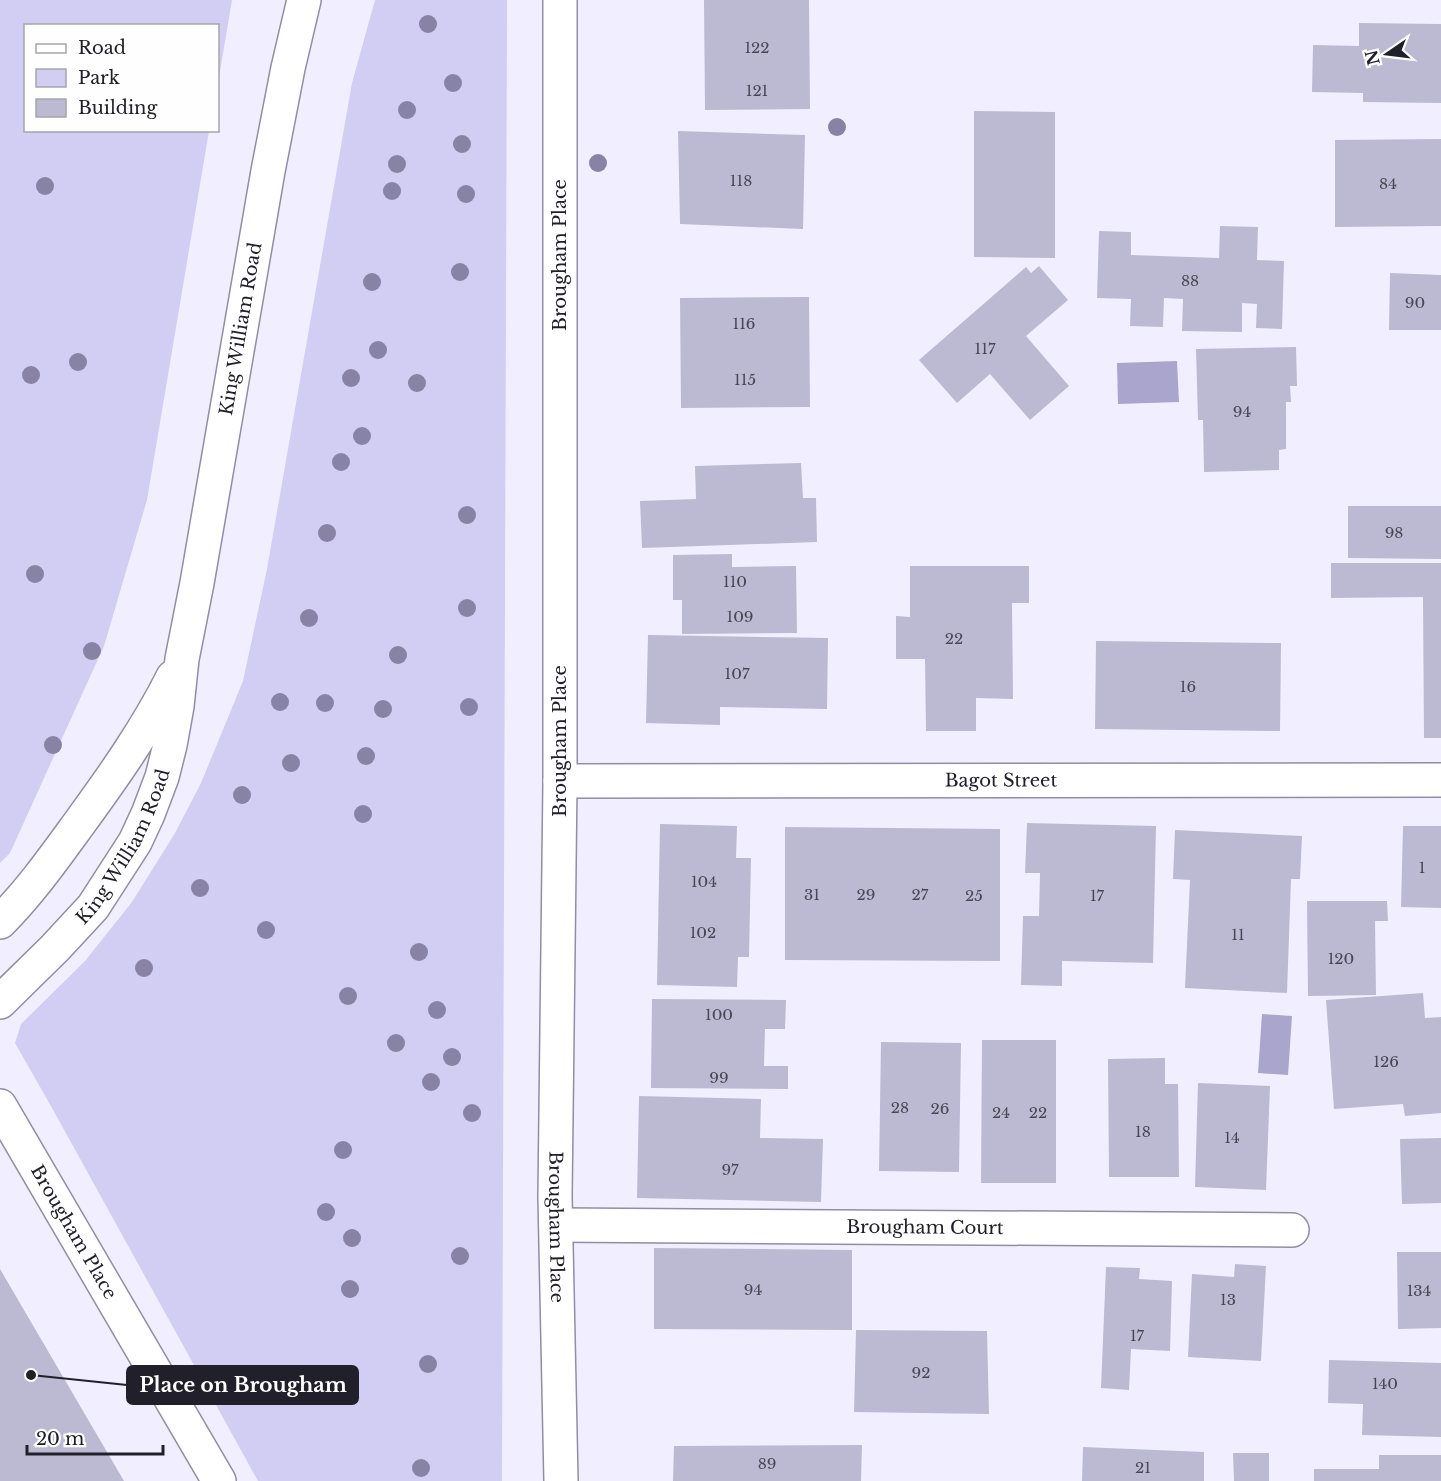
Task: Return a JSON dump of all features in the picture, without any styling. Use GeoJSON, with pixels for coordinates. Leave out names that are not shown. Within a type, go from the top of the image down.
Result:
{"type":"FeatureCollection","features":[{"type":"Feature","properties":{"kind":"street","name":"King William Road"},"geometry":{"type":"LineString","coordinates":[[0,1002],[93,907],[135,842],[162,777],[177,706],[182,659],[270,159],[304,0]]}},
{"type":"Feature","properties":{"kind":"street","name":"Brougham Place"},"geometry":{"type":"LineString","coordinates":[[560,0],[560,781],[555,1197],[561,1481]]}},
{"type":"Feature","properties":{"kind":"street","name":"King William Road"},"geometry":{"type":"LineString","coordinates":[[0,922],[40,876],[105,788],[143,733],[182,659]]}},
{"type":"Feature","properties":{"kind":"street","name":"Bagot Street"},"geometry":{"type":"LineString","coordinates":[[560,781],[1441,780]]}},
{"type":"Feature","properties":{"kind":"street","name":"Brougham Place"},"geometry":{"type":"LineString","coordinates":[[0,1106],[215,1480]]}},
{"type":"Feature","properties":{"kind":"street","name":"Brougham Court"},"geometry":{"type":"LineString","coordinates":[[557,1225],[1292,1230]]}},
{"type":"Feature","properties":{"kind":"green space"},"geometry":{"type":"Polygon","coordinates":[[[0,0],[232,0],[219,77],[219,24],[24,24],[24,132],[209,132],[147,500],[104,646],[10,853],[0,863],[0,0]]]}},
{"type":"Feature","properties":{"kind":"green space"},"geometry":{"type":"Polygon","coordinates":[[[375,0],[507,0],[502,1481],[258,1481],[15,1043],[21,1024],[85,961],[132,902],[175,833],[201,783],[243,681],[267,569],[352,83],[375,0]]]}},
{"type":"Feature","properties":{"kind":"shaded area"},"geometry":{"type":"Polygon","coordinates":[[[1177,361],[1179,402],[1118,404],[1117,363],[1177,361]]]}},
{"type":"Feature","properties":{"kind":"shaded area"},"geometry":{"type":"Polygon","coordinates":[[[1262,1014],[1292,1016],[1288,1075],[1258,1073],[1262,1014]]]}},
{"type":"Feature","properties":{"kind":"building"},"geometry":{"type":"Polygon","coordinates":[[[704,0],[809,0],[810,109],[705,110],[704,0]]]}},
{"type":"Feature","properties":{"kind":"building"},"geometry":{"type":"Polygon","coordinates":[[[1359,23],[1441,24],[1441,103],[1363,102],[1363,93],[1312,92],[1313,45],[1359,46],[1359,23]]]}},
{"type":"Feature","properties":{"kind":"building"},"geometry":{"type":"Polygon","coordinates":[[[974,111],[1055,112],[1055,258],[974,257],[974,111]]]}},
{"type":"Feature","properties":{"kind":"building"},"geometry":{"type":"Polygon","coordinates":[[[678,131],[805,135],[803,229],[680,224],[678,131]]]}},
{"type":"Feature","properties":{"kind":"building"},"geometry":{"type":"Polygon","coordinates":[[[1441,139],[1441,226],[1335,227],[1335,140],[1441,139]]]}},
{"type":"Feature","properties":{"kind":"building"},"geometry":{"type":"Polygon","coordinates":[[[1220,226],[1258,227],[1257,260],[1284,261],[1282,329],[1256,328],[1257,304],[1242,303],[1242,332],[1182,331],[1183,299],[1164,298],[1163,327],[1130,326],[1131,299],[1097,298],[1099,231],[1131,232],[1131,255],[1219,258],[1220,226]]]}},
{"type":"Feature","properties":{"kind":"building"},"geometry":{"type":"Polygon","coordinates":[[[1039,266],[1068,300],[1026,336],[1069,386],[1030,420],[990,374],[957,403],[919,360],[1026,267],[1031,273],[1039,266]]]}},
{"type":"Feature","properties":{"kind":"building"},"geometry":{"type":"Polygon","coordinates":[[[1390,273],[1441,275],[1441,330],[1389,330],[1390,273]]]}},
{"type":"Feature","properties":{"kind":"building"},"geometry":{"type":"Polygon","coordinates":[[[809,297],[810,407],[681,408],[680,298],[809,297]]]}},
{"type":"Feature","properties":{"kind":"building"},"geometry":{"type":"Polygon","coordinates":[[[1296,347],[1297,386],[1290,386],[1291,402],[1286,402],[1286,449],[1279,450],[1279,470],[1204,472],[1203,420],[1198,420],[1196,349],[1296,347]]]}},
{"type":"Feature","properties":{"kind":"building"},"geometry":{"type":"Polygon","coordinates":[[[801,463],[803,498],[816,498],[817,542],[642,548],[640,501],[696,499],[695,466],[801,463]]]}},
{"type":"Feature","properties":{"kind":"building"},"geometry":{"type":"Polygon","coordinates":[[[1348,506],[1441,506],[1441,559],[1348,558],[1348,506]]]}},
{"type":"Feature","properties":{"kind":"building"},"geometry":{"type":"Polygon","coordinates":[[[732,554],[732,567],[796,566],[797,633],[682,634],[682,600],[673,600],[673,555],[732,554]]]}},
{"type":"Feature","properties":{"kind":"building"},"geometry":{"type":"Polygon","coordinates":[[[1331,563],[1441,563],[1441,738],[1424,738],[1423,597],[1331,598],[1331,563]]]}},
{"type":"Feature","properties":{"kind":"building"},"geometry":{"type":"Polygon","coordinates":[[[910,566],[1029,566],[1029,603],[1012,603],[1013,699],[976,698],[976,731],[926,731],[925,659],[896,659],[896,616],[910,617],[910,566]]]}},
{"type":"Feature","properties":{"kind":"building"},"geometry":{"type":"Polygon","coordinates":[[[648,635],[828,638],[827,709],[720,707],[720,725],[646,723],[648,635]]]}},
{"type":"Feature","properties":{"kind":"building"},"geometry":{"type":"Polygon","coordinates":[[[1096,641],[1281,643],[1280,731],[1095,729],[1096,641]]]}},
{"type":"Feature","properties":{"kind":"building"},"geometry":{"type":"Polygon","coordinates":[[[1027,823],[1156,826],[1153,963],[1062,961],[1062,986],[1021,985],[1023,916],[1039,916],[1040,873],[1025,873],[1027,823]]]}},
{"type":"Feature","properties":{"kind":"building"},"geometry":{"type":"Polygon","coordinates":[[[660,824],[737,826],[736,858],[751,858],[749,957],[738,957],[737,987],[657,985],[660,824]]]}},
{"type":"Feature","properties":{"kind":"building"},"geometry":{"type":"Polygon","coordinates":[[[1403,826],[1441,826],[1441,908],[1401,907],[1403,826]]]}},
{"type":"Feature","properties":{"kind":"building"},"geometry":{"type":"Polygon","coordinates":[[[785,827],[1000,829],[1000,961],[785,960],[785,827]]]}},
{"type":"Feature","properties":{"kind":"building"},"geometry":{"type":"Polygon","coordinates":[[[1175,830],[1302,836],[1300,879],[1291,879],[1287,993],[1185,988],[1190,880],[1173,879],[1175,830]]]}},
{"type":"Feature","properties":{"kind":"building"},"geometry":{"type":"Polygon","coordinates":[[[1307,901],[1387,901],[1388,921],[1375,921],[1376,995],[1308,996],[1307,901]]]}},
{"type":"Feature","properties":{"kind":"building"},"geometry":{"type":"Polygon","coordinates":[[[1423,993],[1425,1018],[1441,1017],[1441,1113],[1405,1116],[1403,1104],[1334,1109],[1326,1000],[1423,993]]]}},
{"type":"Feature","properties":{"kind":"building"},"geometry":{"type":"Polygon","coordinates":[[[652,999],[786,1000],[785,1029],[765,1029],[764,1066],[788,1066],[788,1089],[651,1088],[652,999]]]}},
{"type":"Feature","properties":{"kind":"building"},"geometry":{"type":"Polygon","coordinates":[[[982,1040],[1056,1040],[1056,1183],[981,1183],[982,1040]]]}},
{"type":"Feature","properties":{"kind":"building"},"geometry":{"type":"Polygon","coordinates":[[[881,1042],[961,1043],[959,1172],[879,1171],[881,1042]]]}},
{"type":"Feature","properties":{"kind":"building"},"geometry":{"type":"Polygon","coordinates":[[[1165,1058],[1165,1084],[1178,1084],[1179,1177],[1109,1177],[1108,1059],[1165,1058]]]}},
{"type":"Feature","properties":{"kind":"building"},"geometry":{"type":"Polygon","coordinates":[[[1198,1083],[1270,1086],[1266,1190],[1195,1187],[1198,1083]]]}},
{"type":"Feature","properties":{"kind":"building"},"geometry":{"type":"Polygon","coordinates":[[[639,1096],[761,1099],[760,1138],[823,1139],[821,1202],[637,1198],[639,1096]]]}},
{"type":"Feature","properties":{"kind":"building"},"geometry":{"type":"Polygon","coordinates":[[[1441,1138],[1441,1203],[1402,1204],[1400,1139],[1441,1138]]]}},
{"type":"Feature","properties":{"kind":"building"},"geometry":{"type":"Polygon","coordinates":[[[654,1248],[852,1250],[852,1330],[654,1329],[654,1248]]]}},
{"type":"Feature","properties":{"kind":"building"},"geometry":{"type":"Polygon","coordinates":[[[1397,1252],[1441,1252],[1441,1328],[1398,1329],[1397,1252]]]}},
{"type":"Feature","properties":{"kind":"building"},"geometry":{"type":"Polygon","coordinates":[[[1235,1264],[1266,1266],[1261,1361],[1188,1357],[1192,1274],[1234,1277],[1235,1264]]]}},
{"type":"Feature","properties":{"kind":"building"},"geometry":{"type":"Polygon","coordinates":[[[1106,1267],[1140,1268],[1139,1279],[1172,1281],[1170,1351],[1131,1349],[1129,1390],[1101,1388],[1106,1267]]]}},
{"type":"Feature","properties":{"kind":"building"},"geometry":{"type":"Polygon","coordinates":[[[0,1269],[124,1481],[0,1481],[0,1269]]]}},
{"type":"Feature","properties":{"kind":"building"},"geometry":{"type":"Polygon","coordinates":[[[856,1330],[987,1331],[989,1414],[854,1412],[856,1330]]]}},
{"type":"Feature","properties":{"kind":"building"},"geometry":{"type":"Polygon","coordinates":[[[1329,1360],[1441,1363],[1441,1437],[1362,1435],[1363,1404],[1328,1403],[1329,1360]]]}},
{"type":"Feature","properties":{"kind":"building"},"geometry":{"type":"Polygon","coordinates":[[[862,1445],[861,1481],[673,1481],[674,1446],[862,1445]]]}},
{"type":"Feature","properties":{"kind":"building"},"geometry":{"type":"Polygon","coordinates":[[[1083,1447],[1204,1452],[1204,1481],[1082,1481],[1083,1447]]]}},
{"type":"Feature","properties":{"kind":"building"},"geometry":{"type":"Polygon","coordinates":[[[1233,1453],[1269,1453],[1269,1481],[1234,1481],[1233,1453]]]}},
{"type":"Feature","properties":{"kind":"building"},"geometry":{"type":"Polygon","coordinates":[[[1379,1455],[1441,1455],[1441,1481],[1314,1481],[1314,1469],[1379,1469],[1379,1455]]]}},
{"type":"Feature","properties":{"kind":"place","name":"Place on Brougham"},"geometry":{"type":"Point","coordinates":[31,1375]}}]}
